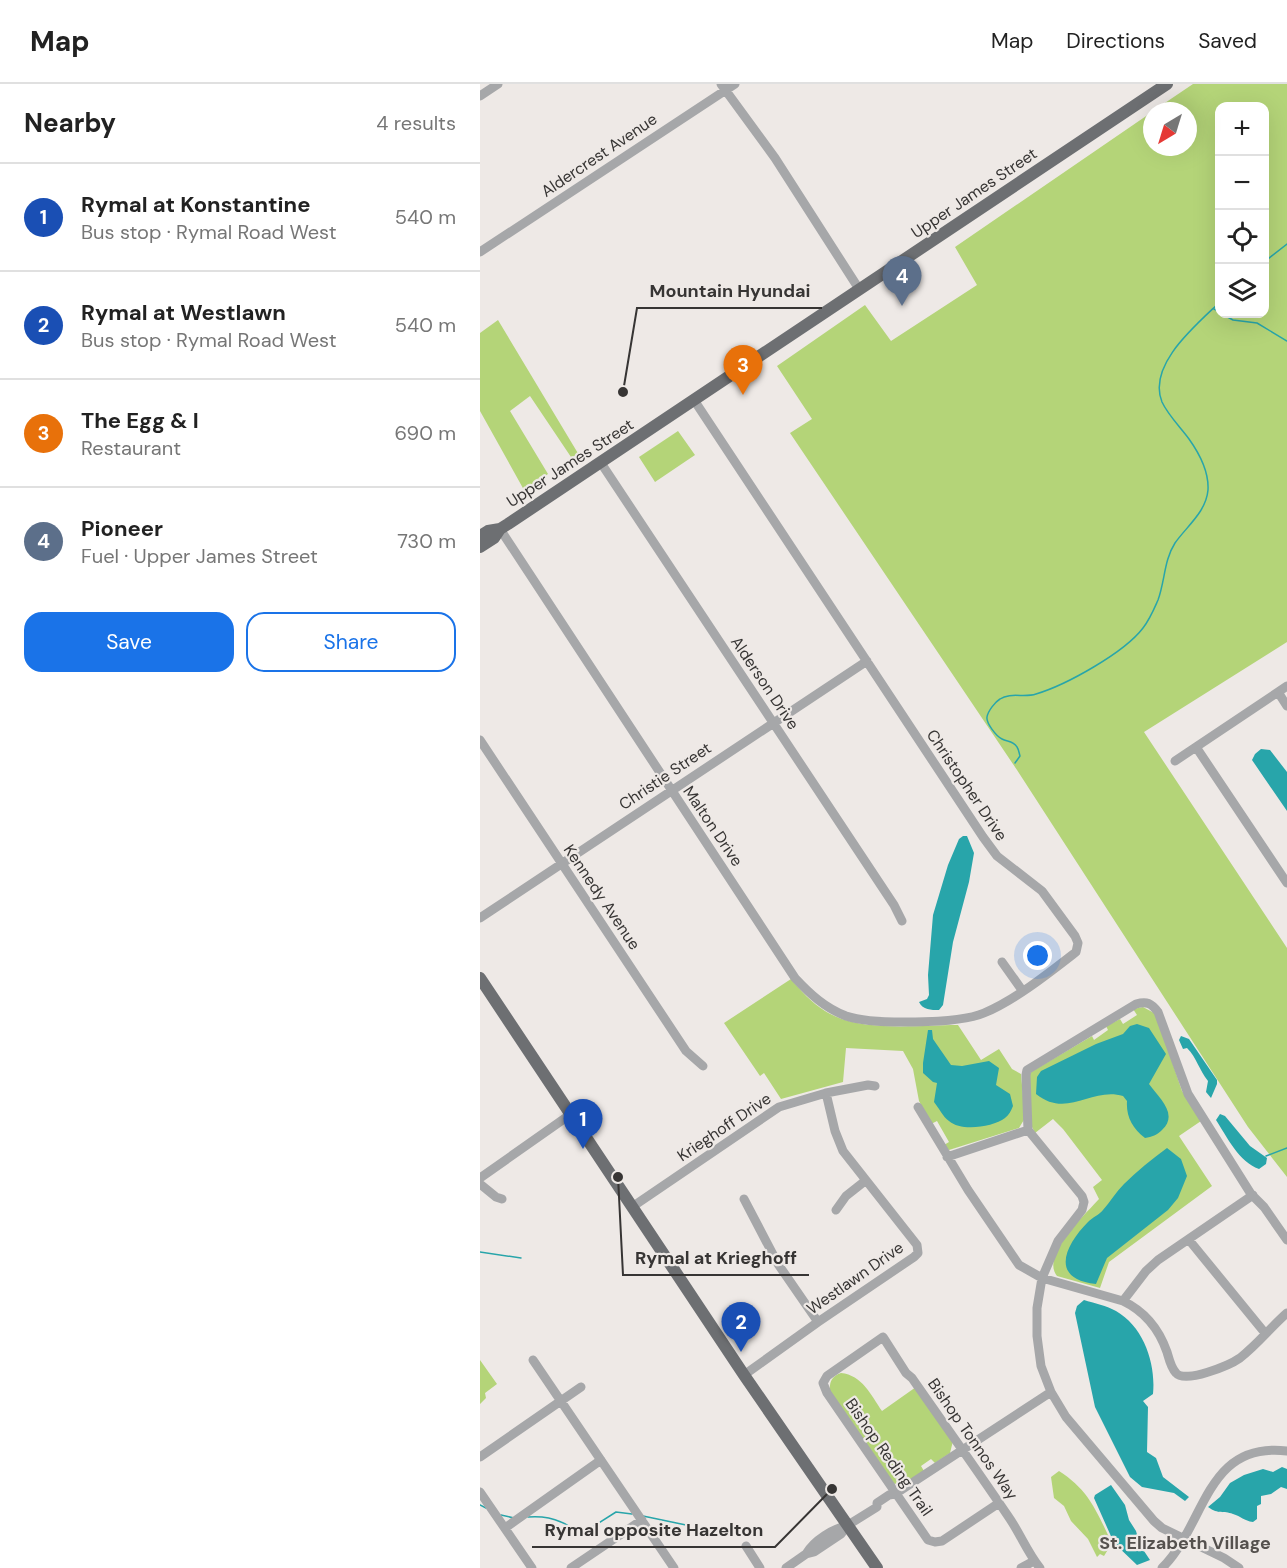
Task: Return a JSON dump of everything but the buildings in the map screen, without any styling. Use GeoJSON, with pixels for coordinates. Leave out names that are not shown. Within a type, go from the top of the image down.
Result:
{"type":"FeatureCollection","features":[{"type":"Feature","properties":{"kind":"main road","name":"Upper James Street"},"geometry":{"type":"LineString","coordinates":[[480,547],[494,538],[500,529],[1167,84]]}},
{"type":"Feature","properties":{"kind":"main road","name":"Upper James Street"},"geometry":{"type":"LineString","coordinates":[[480,536],[488,531],[500,529]]}},
{"type":"Feature","properties":{"kind":"main road"},"geometry":{"type":"LineString","coordinates":[[480,978],[744,1376],[877,1568]]}},
{"type":"Feature","properties":{"kind":"street"},"geometry":{"type":"LineString","coordinates":[[480,96],[498,84]]}},
{"type":"Feature","properties":{"kind":"street","name":"Aldercrest Avenue"},"geometry":{"type":"LineString","coordinates":[[480,252],[723,87],[735,84]]}},
{"type":"Feature","properties":{"kind":"street"},"geometry":{"type":"LineString","coordinates":[[723,87],[776,158],[859,289]]}},
{"type":"Feature","properties":{"kind":"street","name":"Christopher Drive"},"geometry":{"type":"LineString","coordinates":[[694,400],[997,856],[1042,891],[1078,943],[1076,952],[1022,990],[970,1018],[951,1021],[872,1021],[847,1016],[832,1009]]}},
{"type":"Feature","properties":{"kind":"street","name":"Alderson Drive"},"geometry":{"type":"LineString","coordinates":[[600,463],[894,905],[902,921]]}},
{"type":"Feature","properties":{"kind":"street","name":"Malton Drive"},"geometry":{"type":"LineString","coordinates":[[500,529],[795,978],[819,1001],[832,1009]]}},
{"type":"Feature","properties":{"kind":"street","name":"Christie Street"},"geometry":{"type":"LineString","coordinates":[[480,918],[867,661]]}},
{"type":"Feature","properties":{"kind":"street"},"geometry":{"type":"LineString","coordinates":[[1175,762],[1287,686]]}},
{"type":"Feature","properties":{"kind":"street"},"geometry":{"type":"LineString","coordinates":[[1278,692],[1287,706]]}},
{"type":"Feature","properties":{"kind":"street","name":"Kennedy Avenue"},"geometry":{"type":"LineString","coordinates":[[480,740],[686,1051],[703,1066]]}},
{"type":"Feature","properties":{"kind":"street"},"geometry":{"type":"LineString","coordinates":[[1196,747],[1287,883]]}},
{"type":"Feature","properties":{"kind":"street"},"geometry":{"type":"LineString","coordinates":[[1002,962],[1022,990]]}},
{"type":"Feature","properties":{"kind":"street"},"geometry":{"type":"LineString","coordinates":[[1239,1568],[1224,1558],[1162,1528],[1154,1521],[1076,1429],[1051,1392],[1041,1366],[1037,1336],[1037,1308],[1042,1278],[1058,1240],[1082,1210],[1084,1202],[1028,1130],[1027,1070],[1136,1004],[1145,1002],[1152,1005],[1158,1012],[1188,1094],[1253,1195],[1287,1240]]}},
{"type":"Feature","properties":{"kind":"street","name":"Krieghoff Drive"},"geometry":{"type":"LineString","coordinates":[[632,1207],[779,1107],[795,1100],[826,1093],[868,1085],[875,1086]]}},
{"type":"Feature","properties":{"kind":"street","name":"Westlawn Drive"},"geometry":{"type":"LineString","coordinates":[[744,1376],[918,1253],[917,1245],[843,1151],[835,1131],[826,1093]]}},
{"type":"Feature","properties":{"kind":"street"},"geometry":{"type":"LineString","coordinates":[[918,1107],[947,1157],[1019,1265],[1042,1278],[1134,1306],[1152,1323],[1162,1340],[1174,1372],[1179,1376],[1193,1377],[1230,1363],[1245,1353],[1287,1313]]}},
{"type":"Feature","properties":{"kind":"street"},"geometry":{"type":"LineString","coordinates":[[480,1179],[571,1114]]}},
{"type":"Feature","properties":{"kind":"street"},"geometry":{"type":"LineString","coordinates":[[947,1157],[1028,1130]]}},
{"type":"Feature","properties":{"kind":"street"},"geometry":{"type":"LineString","coordinates":[[836,1210],[846,1196],[865,1181]]}},
{"type":"Feature","properties":{"kind":"street"},"geometry":{"type":"LineString","coordinates":[[480,1184],[502,1199]]}},
{"type":"Feature","properties":{"kind":"street"},"geometry":{"type":"LineString","coordinates":[[1123,1301],[1155,1263],[1253,1195]]}},
{"type":"Feature","properties":{"kind":"street"},"geometry":{"type":"LineString","coordinates":[[744,1199],[778,1264],[818,1322]]}},
{"type":"Feature","properties":{"kind":"street"},"geometry":{"type":"LineString","coordinates":[[1190,1240],[1265,1334]]}},
{"type":"Feature","properties":{"kind":"street","name":"Bishop Tonnos Way"},"geometry":{"type":"LineString","coordinates":[[883,1337],[1020,1533],[1037,1564]]}},
{"type":"Feature","properties":{"kind":"street","name":"Bishop Reding Trail"},"geometry":{"type":"LineString","coordinates":[[883,1337],[827,1376],[823,1383],[832,1401],[895,1494],[928,1540],[935,1542],[949,1537],[999,1503]]}},
{"type":"Feature","properties":{"kind":"street"},"geometry":{"type":"LineString","coordinates":[[533,1360],[674,1568]]}},
{"type":"Feature","properties":{"kind":"street"},"geometry":{"type":"LineString","coordinates":[[480,1456],[581,1387]]}},
{"type":"Feature","properties":{"kind":"street"},"geometry":{"type":"LineString","coordinates":[[786,1568],[837,1528],[848,1525],[877,1507],[877,1503],[889,1495],[895,1494],[1051,1392]]}},
{"type":"Feature","properties":{"kind":"street"},"geometry":{"type":"LineString","coordinates":[[1162,1568],[1172,1558],[1215,1480],[1223,1470],[1233,1463],[1262,1451],[1287,1451]]}},
{"type":"Feature","properties":{"kind":"street"},"geometry":{"type":"LineString","coordinates":[[505,1528],[600,1460]]}},
{"type":"Feature","properties":{"kind":"street"},"geometry":{"type":"LineString","coordinates":[[480,1492],[532,1568]]}},
{"type":"Feature","properties":{"kind":"street"},"geometry":{"type":"LineString","coordinates":[[571,1568],[642,1520]]}},
{"type":"Feature","properties":{"kind":"street"},"geometry":{"type":"LineString","coordinates":[[746,1546],[760,1568]]}},
{"type":"Feature","properties":{"kind":"street"},"geometry":{"type":"LineString","coordinates":[[1022,1568],[1037,1564]]}},
{"type":"Feature","properties":{"kind":"green space"},"geometry":{"type":"Polygon","coordinates":[[[1193,84],[1287,84],[1287,642],[1144,732],[1287,948],[1287,1177],[1248,1127],[1017,770],[790,433],[812,419],[777,366],[865,305],[891,341],[977,285],[955,247],[1143,118],[1143,156],[1197,156],[1197,102],[1166,102],[1193,84]]]}},
{"type":"Feature","properties":{"kind":"green space"},"geometry":{"type":"Polygon","coordinates":[[[498,320],[579,455],[571,457],[530,396],[510,411],[548,474],[524,490],[480,411],[480,333],[498,320]]]}},
{"type":"Feature","properties":{"kind":"green space"},"geometry":{"type":"Polygon","coordinates":[[[678,431],[695,455],[655,482],[639,457],[678,431]]]}},
{"type":"Feature","properties":{"kind":"green space"},"geometry":{"type":"Polygon","coordinates":[[[791,979],[815,1004],[839,1018],[889,1026],[958,1025],[981,1060],[999,1049],[1012,1069],[1021,1074],[1025,1118],[1019,1128],[949,1150],[944,1145],[949,1142],[937,1121],[931,1124],[919,1101],[913,1069],[903,1051],[846,1048],[843,1082],[781,1099],[764,1073],[760,1076],[724,1023],[791,979]]]}},
{"type":"Feature","properties":{"kind":"green space"},"geometry":{"type":"Polygon","coordinates":[[[1143,1007],[1156,1014],[1182,1091],[1201,1121],[1179,1136],[1212,1186],[1109,1262],[1100,1288],[1057,1276],[1053,1267],[1059,1246],[1099,1199],[1093,1187],[1102,1180],[1053,1119],[1035,1133],[1032,1127],[1028,1079],[1031,1072],[1092,1036],[1094,1040],[1108,1030],[1106,1026],[1120,1019],[1123,1024],[1137,1015],[1133,1009],[1143,1007]]]}},
{"type":"Feature","properties":{"kind":"green space"},"geometry":{"type":"Polygon","coordinates":[[[480,1360],[497,1384],[485,1393],[486,1398],[480,1404],[480,1360]]]}},
{"type":"Feature","properties":{"kind":"green space"},"geometry":{"type":"Polygon","coordinates":[[[841,1373],[860,1382],[870,1392],[882,1411],[916,1387],[953,1441],[950,1453],[935,1463],[931,1459],[921,1466],[924,1471],[908,1481],[899,1484],[891,1482],[830,1392],[832,1380],[841,1373]]]}},
{"type":"Feature","properties":{"kind":"green space"},"geometry":{"type":"Polygon","coordinates":[[[1059,1471],[1078,1486],[1096,1511],[1112,1543],[1104,1556],[1100,1554],[1097,1557],[1088,1539],[1071,1521],[1064,1506],[1054,1498],[1051,1477],[1059,1471]]]}},
{"type":"Feature","properties":{"kind":"water"},"geometry":{"type":"Polygon","coordinates":[[[1261,749],[1270,750],[1287,772],[1287,811],[1252,760],[1261,749]]]}},
{"type":"Feature","properties":{"kind":"water"},"geometry":{"type":"Polygon","coordinates":[[[967,836],[974,853],[969,882],[953,942],[943,1005],[939,1010],[930,1010],[919,1002],[927,999],[929,995],[928,975],[933,915],[948,865],[959,839],[967,836]]]}},
{"type":"Feature","properties":{"kind":"water"},"geometry":{"type":"Polygon","coordinates":[[[1137,1024],[1149,1028],[1166,1054],[1149,1084],[1168,1112],[1167,1124],[1158,1133],[1145,1138],[1137,1130],[1129,1117],[1127,1101],[1123,1096],[1100,1095],[1058,1104],[1047,1101],[1036,1094],[1037,1077],[1041,1071],[1096,1044],[1123,1034],[1130,1026],[1137,1024]]]}},
{"type":"Feature","properties":{"kind":"water"},"geometry":{"type":"Polygon","coordinates":[[[928,1030],[932,1030],[933,1039],[951,1065],[962,1066],[989,1061],[999,1068],[996,1085],[1010,1094],[1013,1106],[1006,1117],[993,1124],[969,1127],[954,1124],[945,1117],[934,1102],[937,1083],[923,1073],[928,1030]]]}},
{"type":"Feature","properties":{"kind":"water"},"geometry":{"type":"Polygon","coordinates":[[[1181,1036],[1189,1039],[1217,1080],[1211,1098],[1206,1092],[1208,1081],[1187,1048],[1183,1049],[1179,1040],[1181,1036]]]}},
{"type":"Feature","properties":{"kind":"water"},"geometry":{"type":"Polygon","coordinates":[[[1220,1114],[1225,1116],[1250,1146],[1267,1158],[1266,1164],[1259,1169],[1245,1161],[1216,1120],[1220,1114]]]}},
{"type":"Feature","properties":{"kind":"water"},"geometry":{"type":"Polygon","coordinates":[[[1167,1148],[1181,1159],[1187,1176],[1178,1198],[1168,1210],[1107,1258],[1096,1284],[1081,1281],[1072,1275],[1067,1268],[1066,1260],[1068,1250],[1080,1231],[1101,1212],[1129,1179],[1167,1148]]]}},
{"type":"Feature","properties":{"kind":"water"},"geometry":{"type":"Polygon","coordinates":[[[1084,1300],[1116,1311],[1134,1326],[1141,1336],[1150,1359],[1153,1382],[1153,1394],[1143,1401],[1148,1407],[1147,1452],[1156,1458],[1163,1477],[1189,1497],[1185,1501],[1174,1493],[1142,1487],[1130,1477],[1095,1407],[1075,1313],[1077,1306],[1084,1300]]]}},
{"type":"Feature","properties":{"kind":"water"},"geometry":{"type":"Polygon","coordinates":[[[1282,1467],[1287,1469],[1287,1489],[1281,1487],[1271,1494],[1261,1496],[1261,1504],[1257,1506],[1257,1519],[1253,1522],[1208,1507],[1220,1497],[1230,1483],[1244,1475],[1263,1469],[1273,1472],[1282,1467]]]}},
{"type":"Feature","properties":{"kind":"water"},"geometry":{"type":"Polygon","coordinates":[[[1111,1485],[1125,1505],[1140,1545],[1150,1560],[1137,1565],[1114,1543],[1094,1498],[1111,1485]]]}},
{"type":"Feature","properties":{"kind":"waterway"},"geometry":{"type":"LineString","coordinates":[[1269,258],[1287,244]]}},
{"type":"Feature","properties":{"kind":"waterway"},"geometry":{"type":"LineString","coordinates":[[1015,763],[1020,756],[1017,747],[1000,737],[988,723],[987,717],[992,707],[1004,697],[1032,695],[1063,683],[1094,667],[1134,638],[1148,621],[1158,600],[1171,550],[1204,505],[1208,483],[1203,463],[1193,444],[1162,402],[1159,388],[1161,374],[1167,360],[1187,334],[1215,307]]}},
{"type":"Feature","properties":{"kind":"waterway"},"geometry":{"type":"LineString","coordinates":[[1229,318],[1257,323],[1287,341]]}},
{"type":"Feature","properties":{"kind":"waterway"},"geometry":{"type":"LineString","coordinates":[[1266,1156],[1287,1148]]}},
{"type":"Feature","properties":{"kind":"waterway"},"geometry":{"type":"LineString","coordinates":[[480,1252],[521,1258]]}},
{"type":"Feature","properties":{"kind":"waterway"},"geometry":{"type":"LineString","coordinates":[[480,1505],[486,1508]]}},
{"type":"Feature","properties":{"kind":"waterway"},"geometry":{"type":"LineString","coordinates":[[528,1517],[553,1519],[583,1533],[616,1512],[632,1514]]}},
{"type":"Feature","properties":{"kind":"waterway"},"geometry":{"type":"LineString","coordinates":[[501,1515],[514,1518]]}},
{"type":"Feature","properties":{"kind":"waterway"},"geometry":{"type":"LineString","coordinates":[[643,1516],[686,1525]]}},
{"type":"Feature","properties":{"kind":"place","name":"Pioneer"},"geometry":{"type":"Point","coordinates":[902,306]}},
{"type":"Feature","properties":{"kind":"place","name":"Mountain Hyundai"},"geometry":{"type":"Point","coordinates":[623,392]}},
{"type":"Feature","properties":{"kind":"place","name":"The Egg & I"},"geometry":{"type":"Point","coordinates":[743,395]}},
{"type":"Feature","properties":{"kind":"place","name":"Rymal at Konstantine"},"geometry":{"type":"Point","coordinates":[583,1149]}},
{"type":"Feature","properties":{"kind":"place","name":"Rymal at Krieghoff"},"geometry":{"type":"Point","coordinates":[618,1177]}},
{"type":"Feature","properties":{"kind":"place","name":"Rymal at Westlawn"},"geometry":{"type":"Point","coordinates":[741,1352]}},
{"type":"Feature","properties":{"kind":"place","name":"Rymal opposite Hazelton"},"geometry":{"type":"Point","coordinates":[832,1489]}},
{"type":"Feature","properties":{"kind":"district","name":"St. Elizabeth Village"},"geometry":{"type":"Point","coordinates":[1185,1543]}}]}
